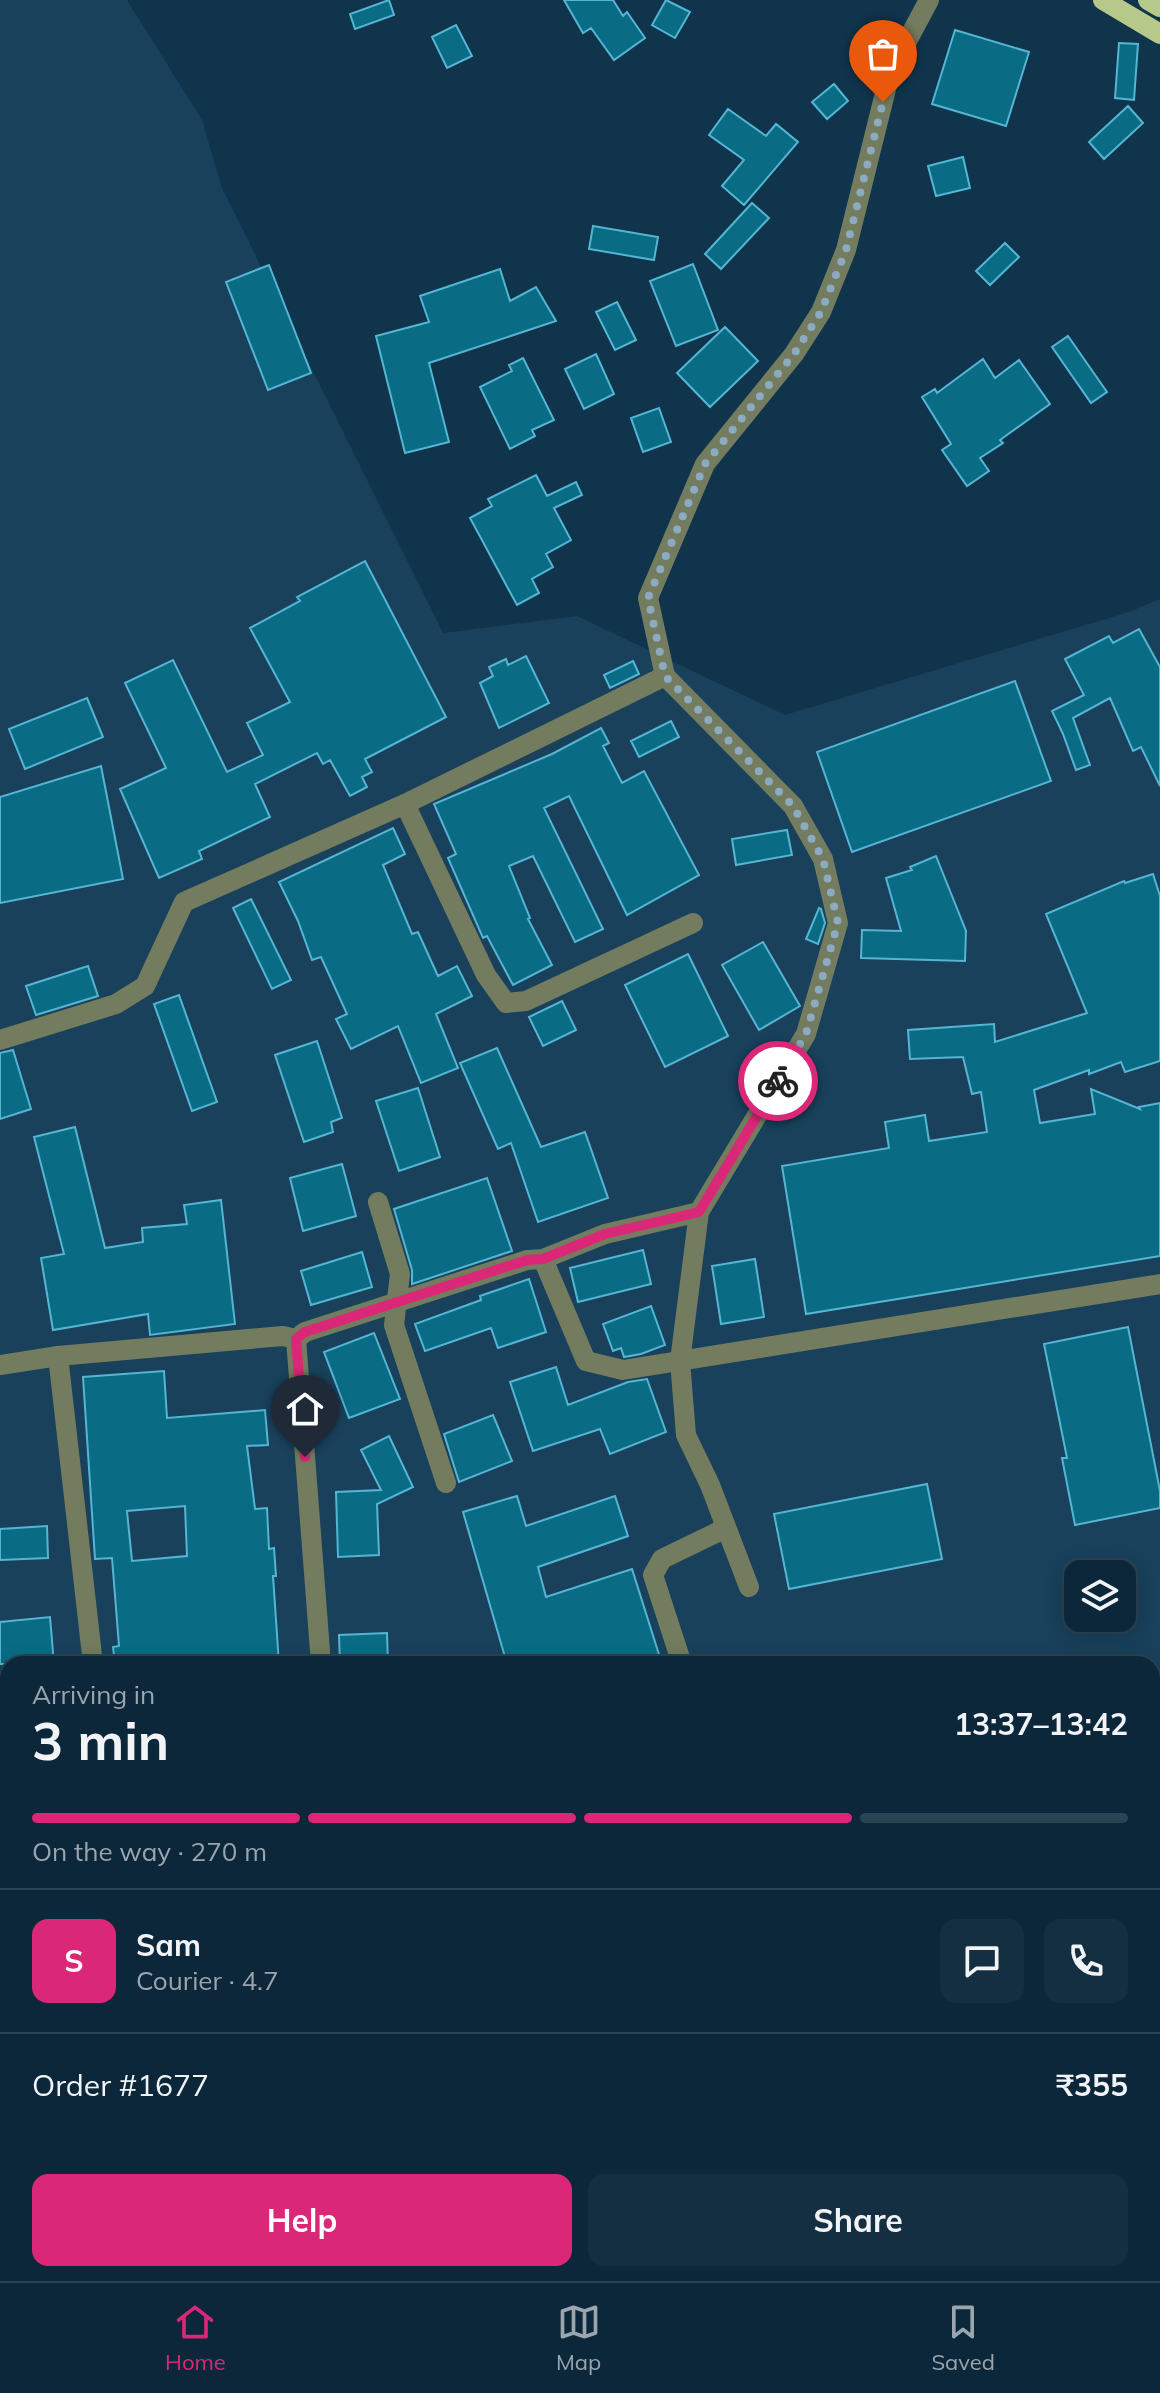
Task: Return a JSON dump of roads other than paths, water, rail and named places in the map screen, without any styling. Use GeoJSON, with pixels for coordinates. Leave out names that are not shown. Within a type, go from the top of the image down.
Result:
{"type":"FeatureCollection","features":[{"type":"Feature","properties":{"kind":"main road"},"geometry":{"type":"LineString","coordinates":[[1103,0],[1160,34]]}},
{"type":"Feature","properties":{"kind":"main road"},"geometry":{"type":"LineString","coordinates":[[1148,0],[1160,7]]}},
{"type":"Feature","properties":{"kind":"street"},"geometry":{"type":"LineString","coordinates":[[749,1587],[710,1485],[686,1435],[680,1361],[699,1212],[806,1034],[838,923],[823,859],[793,806],[665,676],[648,598],[705,464],[794,354],[821,312],[846,250],[890,73],[929,0]]}},
{"type":"Feature","properties":{"kind":"street"},"geometry":{"type":"LineString","coordinates":[[0,1040],[116,1004],[145,986],[184,902],[405,804],[665,676]]}},
{"type":"Feature","properties":{"kind":"street"},"geometry":{"type":"LineString","coordinates":[[405,804],[486,975],[506,1003],[526,1001],[693,923]]}},
{"type":"Feature","properties":{"kind":"street"},"geometry":{"type":"LineString","coordinates":[[378,1202],[400,1274],[394,1325],[446,1483]]}},
{"type":"Feature","properties":{"kind":"street"},"geometry":{"type":"LineString","coordinates":[[296,1339],[305,1332],[527,1260],[543,1259],[605,1234],[699,1212]]}},
{"type":"Feature","properties":{"kind":"street"},"geometry":{"type":"LineString","coordinates":[[543,1259],[586,1361],[623,1370],[1160,1284]]}},
{"type":"Feature","properties":{"kind":"street"},"geometry":{"type":"LineString","coordinates":[[0,1365],[58,1356],[283,1336],[296,1339]]}},
{"type":"Feature","properties":{"kind":"street"},"geometry":{"type":"LineString","coordinates":[[296,1339],[320,1656]]}},
{"type":"Feature","properties":{"kind":"street"},"geometry":{"type":"LineString","coordinates":[[58,1356],[92,1656]]}},
{"type":"Feature","properties":{"kind":"street"},"geometry":{"type":"LineString","coordinates":[[679,1656],[653,1575],[662,1559],[726,1528]]}}]}
